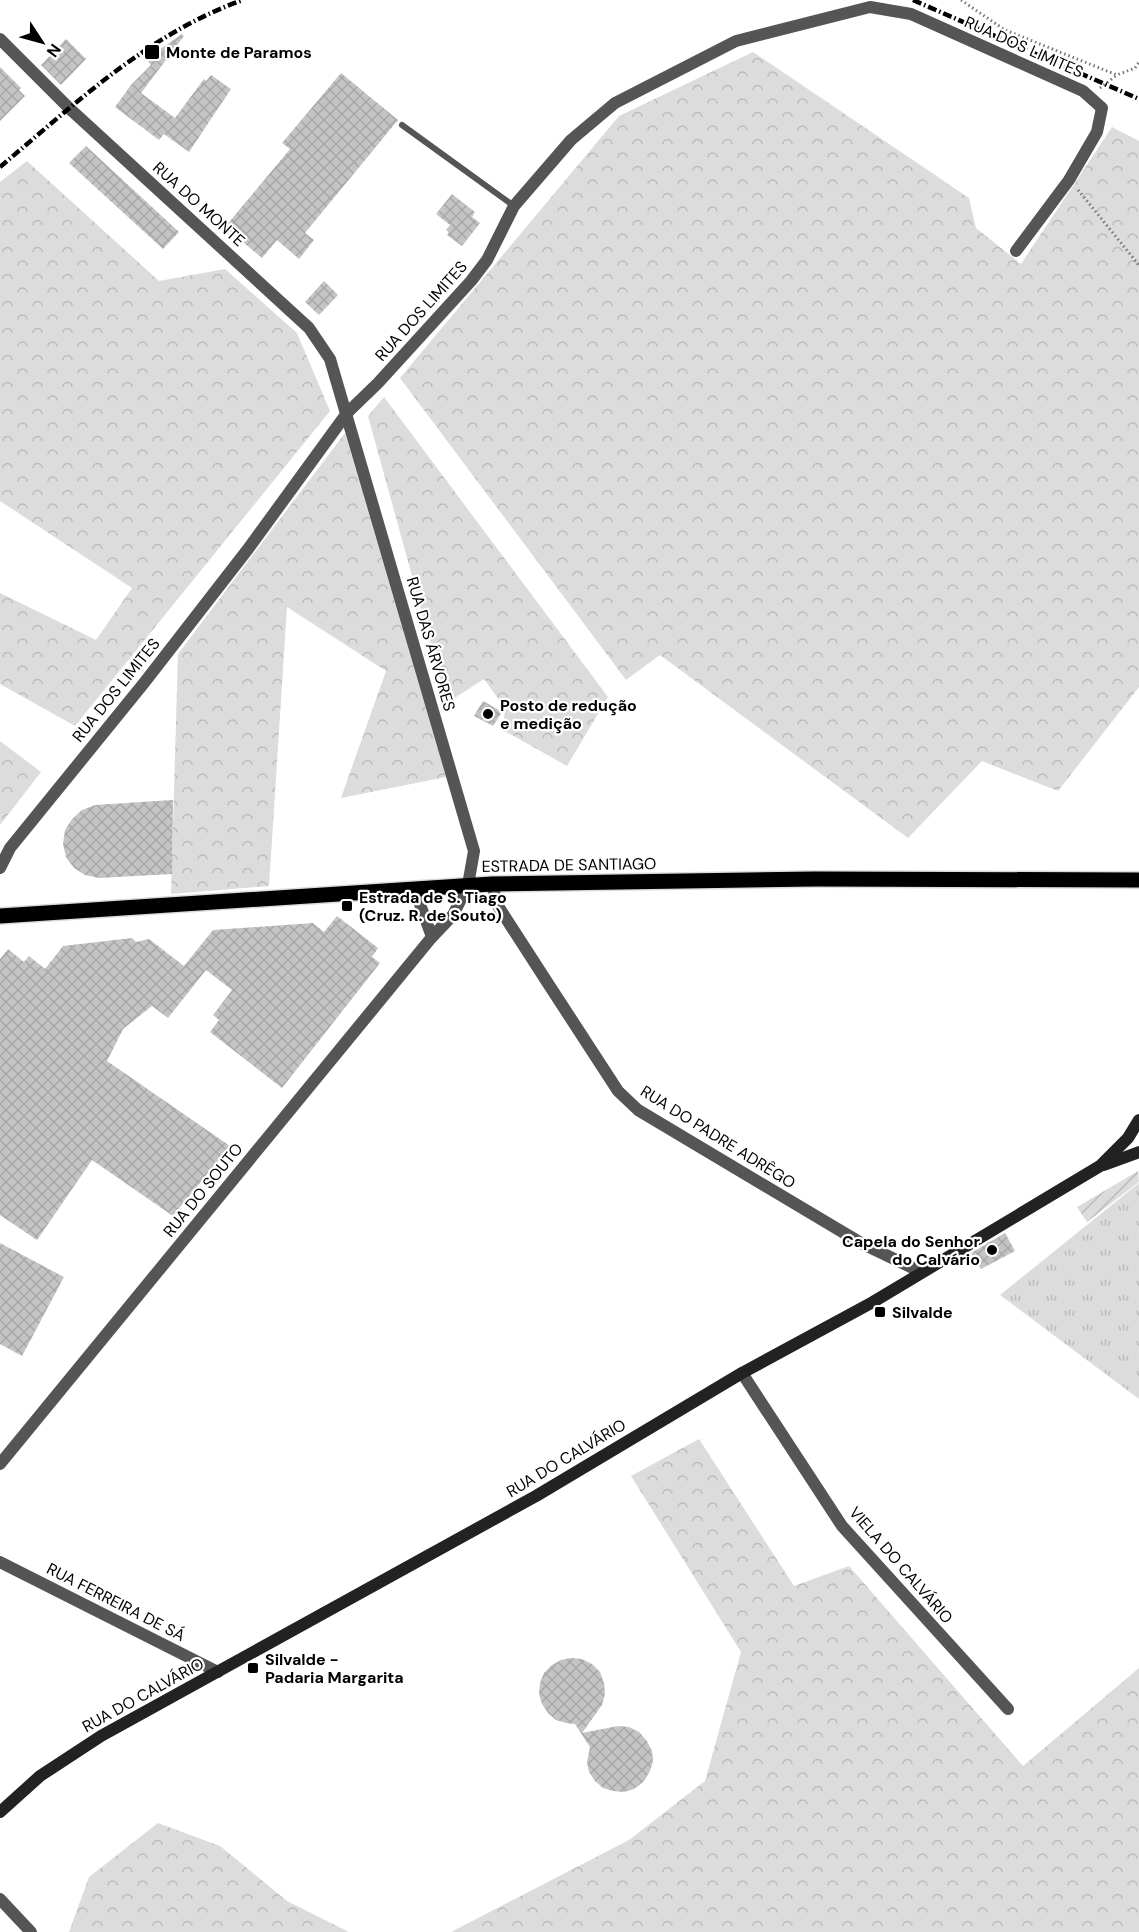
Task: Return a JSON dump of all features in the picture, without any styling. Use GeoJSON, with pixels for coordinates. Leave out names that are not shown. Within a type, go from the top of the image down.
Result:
{"type":"FeatureCollection","features":[{"type":"Feature","properties":{"kind":"main road","name":"ESTRADA DE SANTIAGO"},"geometry":{"type":"LineString","coordinates":[[0,916],[492,884],[815,879],[1139,880]]}},
{"type":"Feature","properties":{"kind":"main road","name":"RUA DO CALVÁRIO"},"geometry":{"type":"LineString","coordinates":[[0,1812],[40,1776],[101,1736],[536,1496],[742,1373],[873,1302],[1100,1166],[1128,1138],[1139,1120]]}},
{"type":"Feature","properties":{"kind":"main road"},"geometry":{"type":"LineString","coordinates":[[1100,1166],[1139,1152]]}},
{"type":"Feature","properties":{"kind":"street","name":"RUA DOS LIMITES"},"geometry":{"type":"LineString","coordinates":[[0,868],[15,842],[144,683],[248,549],[347,413],[378,383],[471,281],[487,260],[514,206],[571,140],[615,103],[736,41],[870,7],[911,14],[1083,91],[1102,108],[1098,132],[1069,180],[1016,251]]}},
{"type":"Feature","properties":{"kind":"street","name":"RUA DO MONTE"},"geometry":{"type":"LineString","coordinates":[[0,39],[70,109],[309,328],[330,359],[347,413]]}},
{"type":"Feature","properties":{"kind":"street","name":"RUA DAS ÁRVORES"},"geometry":{"type":"LineString","coordinates":[[347,413],[474,851],[468,885]]}},
{"type":"Feature","properties":{"kind":"street","name":"RUA DO PADRE ADRÊGO"},"geometry":{"type":"LineString","coordinates":[[492,884],[498,906],[517,936],[618,1091],[638,1110],[861,1243],[921,1272]]}},
{"type":"Feature","properties":{"kind":"street","name":"RUA DO SOUTO"},"geometry":{"type":"LineString","coordinates":[[0,1464],[432,937],[453,915],[468,885]]}},
{"type":"Feature","properties":{"kind":"street"},"geometry":{"type":"LineString","coordinates":[[414,888],[432,937]]}},
{"type":"Feature","properties":{"kind":"street","name":"VIELA DO CALVÁRIO"},"geometry":{"type":"LineString","coordinates":[[742,1373],[843,1526],[1008,1709]]}},
{"type":"Feature","properties":{"kind":"street","name":"RUA FERREIRA DE SÁ"},"geometry":{"type":"LineString","coordinates":[[0,1562],[218,1672]]}},
{"type":"Feature","properties":{"kind":"street"},"geometry":{"type":"LineString","coordinates":[[0,1899],[31,1932]]}},
{"type":"Feature","properties":{"kind":"lane"},"geometry":{"type":"LineString","coordinates":[[402,124],[514,206]]}},
{"type":"Feature","properties":{"kind":"path"},"geometry":{"type":"LineString","coordinates":[[961,0],[1005,30],[1117,75]]}},
{"type":"Feature","properties":{"kind":"path"},"geometry":{"type":"LineString","coordinates":[[1091,98],[1103,84],[1135,68],[1139,62]]}},
{"type":"Feature","properties":{"kind":"path"},"geometry":{"type":"LineString","coordinates":[[1069,180],[1139,265]]}},
{"type":"Feature","properties":{"kind":"green space"},"geometry":{"type":"Polygon","coordinates":[[[753,52],[969,198],[976,228],[1021,264],[1112,127],[1139,141],[1139,687],[1058,791],[982,761],[908,838],[660,655],[626,680],[400,378],[619,116],[753,52]]]}},
{"type":"Feature","properties":{"kind":"green space"},"geometry":{"type":"Polygon","coordinates":[[[27,161],[159,281],[225,269],[297,333],[330,411],[75,726],[0,684],[0,593],[96,640],[132,588],[0,501],[0,182],[27,161]]]}},
{"type":"Feature","properties":{"kind":"green space"},"geometry":{"type":"Polygon","coordinates":[[[384,397],[608,697],[567,766],[503,730],[505,708],[484,679],[447,703],[368,416],[384,397]]]}},
{"type":"Feature","properties":{"kind":"green space"},"geometry":{"type":"Polygon","coordinates":[[[345,433],[446,777],[341,798],[386,671],[287,607],[269,886],[171,894],[178,654],[345,433]]]}},
{"type":"Feature","properties":{"kind":"green space"},"geometry":{"type":"Polygon","coordinates":[[[0,741],[41,772],[0,825],[0,741]]]}},
{"type":"Feature","properties":{"kind":"green space"},"geometry":{"type":"Polygon","coordinates":[[[1138,1171],[1139,1182],[1087,1222],[1077,1207],[1138,1171]]]}},
{"type":"Feature","properties":{"kind":"green space"},"geometry":{"type":"Polygon","coordinates":[[[1139,1183],[1139,1399],[1000,1295],[1139,1183]]]}},
{"type":"Feature","properties":{"kind":"green space"},"geometry":{"type":"Polygon","coordinates":[[[699,1439],[794,1586],[849,1566],[1023,1766],[1139,1668],[1139,1932],[451,1932],[629,1840],[705,1781],[741,1652],[631,1476],[699,1439]]]}},
{"type":"Feature","properties":{"kind":"green space"},"geometry":{"type":"Polygon","coordinates":[[[158,1823],[220,1846],[287,1901],[349,1932],[69,1932],[89,1877],[158,1823]]]}},
{"type":"Feature","properties":{"kind":"building"},"geometry":{"type":"Polygon","coordinates":[[[182,34],[184,36],[141,93],[175,118],[204,79],[206,81],[211,75],[231,89],[189,152],[164,134],[159,140],[115,107],[131,85],[151,65],[146,59],[182,34]]]}},
{"type":"Feature","properties":{"kind":"building"},"geometry":{"type":"Polygon","coordinates":[[[66,39],[86,59],[61,85],[41,65],[66,39]]]}},
{"type":"Feature","properties":{"kind":"building"},"geometry":{"type":"Polygon","coordinates":[[[0,67],[21,88],[19,90],[25,96],[0,121],[0,67]]]}},
{"type":"Feature","properties":{"kind":"building"},"geometry":{"type":"Polygon","coordinates":[[[341,73],[398,120],[305,233],[314,240],[299,259],[277,240],[262,258],[225,227],[290,149],[282,143],[341,73]]]}},
{"type":"Feature","properties":{"kind":"building"},"geometry":{"type":"Polygon","coordinates":[[[86,146],[179,232],[163,249],[69,163],[86,146]]]}},
{"type":"Feature","properties":{"kind":"building"},"geometry":{"type":"Polygon","coordinates":[[[452,194],[475,212],[472,217],[480,223],[462,246],[447,235],[449,232],[446,230],[450,225],[436,214],[452,194]]]}},
{"type":"Feature","properties":{"kind":"building"},"geometry":{"type":"Polygon","coordinates":[[[324,281],[338,295],[319,315],[305,302],[324,281]]]}},
{"type":"Feature","properties":{"kind":"building","name":"Posto de redução e medição"},"geometry":{"type":"Polygon","coordinates":[[[483,701],[502,712],[493,726],[474,716],[483,701]]]}},
{"type":"Feature","properties":{"kind":"building"},"geometry":{"type":"Polygon","coordinates":[[[173,800],[172,874],[99,878],[85,875],[74,868],[66,857],[63,844],[65,830],[82,810],[95,805],[173,800]]]}},
{"type":"Feature","properties":{"kind":"building"},"geometry":{"type":"Polygon","coordinates":[[[337,916],[378,948],[372,957],[380,963],[282,1088],[210,1032],[219,1020],[213,1015],[232,990],[206,970],[168,1018],[152,1006],[123,1029],[107,1061],[230,1146],[173,1216],[92,1160],[37,1240],[0,1215],[0,959],[8,949],[24,962],[29,956],[45,969],[63,946],[132,938],[136,942],[149,939],[184,966],[213,930],[313,923],[324,932],[337,916]]]}},
{"type":"Feature","properties":{"kind":"building","name":"Capela do Senhor do Calvário"},"geometry":{"type":"Polygon","coordinates":[[[1005,1233],[1015,1251],[981,1269],[971,1253],[1005,1233]]]}},
{"type":"Feature","properties":{"kind":"building"},"geometry":{"type":"Polygon","coordinates":[[[0,1243],[64,1277],[22,1356],[0,1344],[0,1243]]]}},
{"type":"Feature","properties":{"kind":"building"},"geometry":{"type":"Polygon","coordinates":[[[582,1659],[592,1664],[600,1672],[604,1683],[605,1694],[602,1705],[582,1733],[618,1726],[629,1727],[639,1732],[652,1751],[653,1762],[649,1773],[634,1789],[624,1792],[613,1791],[603,1788],[595,1781],[589,1772],[587,1762],[590,1747],[575,1724],[556,1720],[542,1704],[539,1694],[544,1673],[561,1660],[582,1659]]]}},
{"type":"Feature","properties":{"kind":"railway"},"geometry":{"type":"LineString","coordinates":[[0,167],[114,72],[176,31],[243,0]]}},
{"type":"Feature","properties":{"kind":"railway"},"geometry":{"type":"LineString","coordinates":[[913,0],[1139,99]]}},
{"type":"Feature","properties":{"kind":"place","name":"Monte de Paramos"},"geometry":{"type":"Point","coordinates":[152,52]}},
{"type":"Feature","properties":{"kind":"place","name":"Posto de redução e medição"},"geometry":{"type":"Point","coordinates":[488,714]}},
{"type":"Feature","properties":{"kind":"place","name":"Estrada de S. Tiago (Cruz. R. de Souto)"},"geometry":{"type":"Point","coordinates":[347,906]}},
{"type":"Feature","properties":{"kind":"place","name":"Capela do Senhor do Calvário"},"geometry":{"type":"Point","coordinates":[992,1250]}},
{"type":"Feature","properties":{"kind":"place","name":"Silvalde"},"geometry":{"type":"Point","coordinates":[880,1312]}},
{"type":"Feature","properties":{"kind":"place","name":"Silvalde - Padaria Margarita"},"geometry":{"type":"Point","coordinates":[253,1668]}}]}
